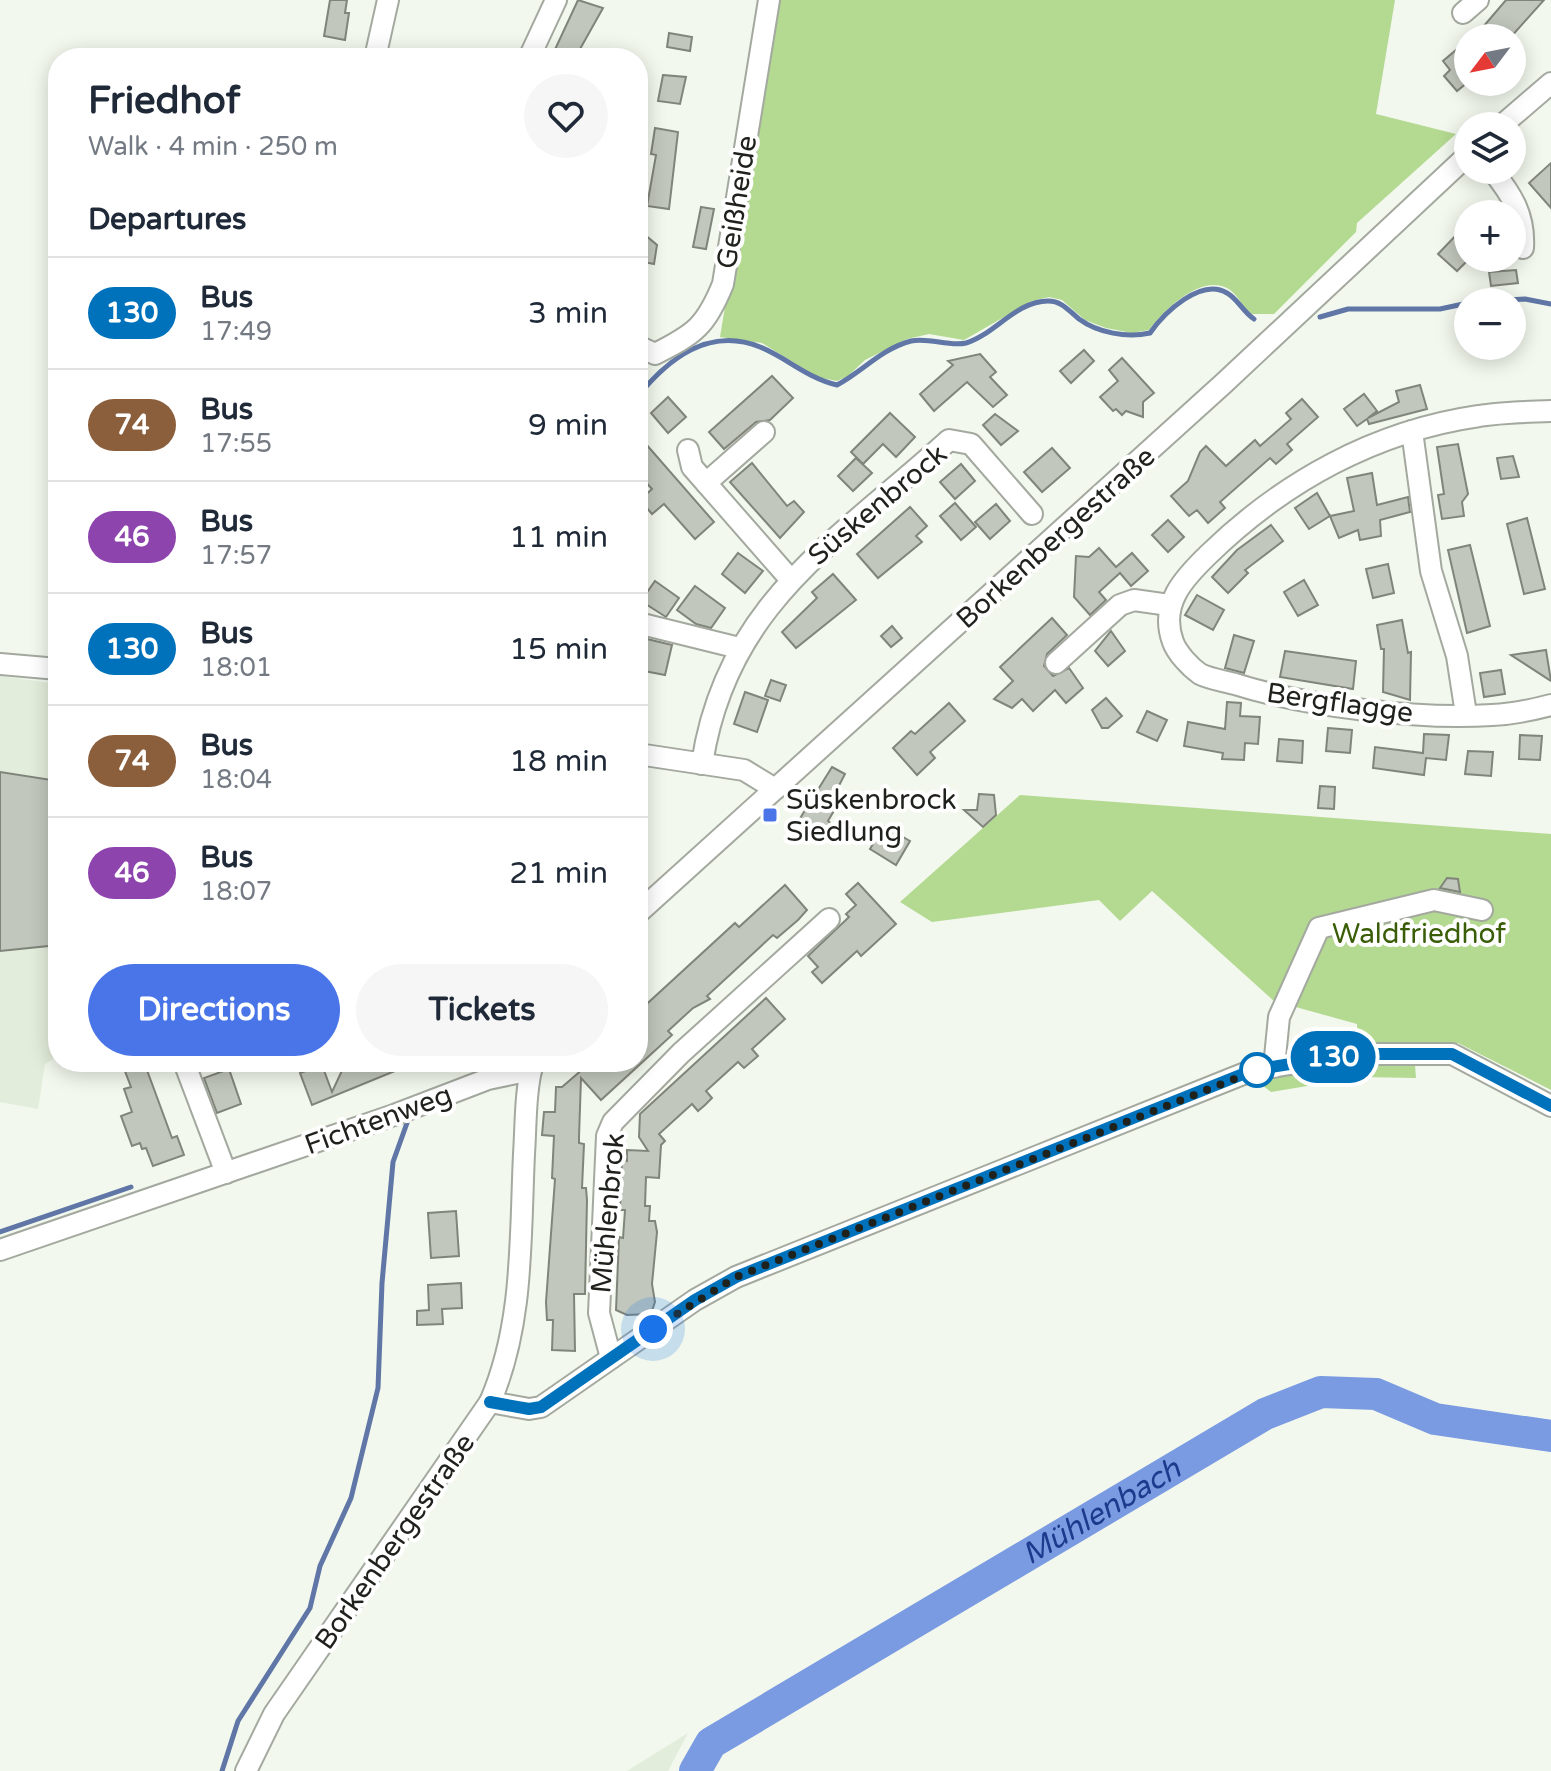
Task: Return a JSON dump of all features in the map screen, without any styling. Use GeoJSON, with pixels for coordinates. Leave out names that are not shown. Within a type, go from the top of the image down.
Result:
{"type":"FeatureCollection","features":[{"type":"Feature","properties":{"kind":"street"},"geometry":{"type":"LineString","coordinates":[[377,48],[388,0]]}},
{"type":"Feature","properties":{"kind":"street"},"geometry":{"type":"LineString","coordinates":[[534,48],[556,0]]}},
{"type":"Feature","properties":{"kind":"street","name":"Geißheide"},"geometry":{"type":"LineString","coordinates":[[648,351],[655,354],[690,337],[710,316],[723,284],[769,0]]}},
{"type":"Feature","properties":{"kind":"street"},"geometry":{"type":"LineString","coordinates":[[1517,112],[1551,83]]}},
{"type":"Feature","properties":{"kind":"street","name":"Borkenbergestraße"},"geometry":{"type":"LineString","coordinates":[[648,904],[1212,395],[1454,168]]}},
{"type":"Feature","properties":{"kind":"street"},"geometry":{"type":"LineString","coordinates":[[1056,663],[1120,605],[1134,600],[1169,605],[1182,580],[1231,533],[1310,475],[1356,452],[1412,431],[1478,416],[1551,411]]}},
{"type":"Feature","properties":{"kind":"street"},"geometry":{"type":"LineString","coordinates":[[1412,431],[1431,571],[1457,656],[1466,714]]}},
{"type":"Feature","properties":{"kind":"street"},"geometry":{"type":"LineString","coordinates":[[706,483],[764,432]]}},
{"type":"Feature","properties":{"kind":"street","name":"Süskenbrock"},"geometry":{"type":"LineString","coordinates":[[702,764],[717,695],[739,648],[790,579],[949,440],[971,444],[1032,514]]}},
{"type":"Feature","properties":{"kind":"street","name":"Süskenbrock"},"geometry":{"type":"LineString","coordinates":[[688,450],[692,467],[790,579]]}},
{"type":"Feature","properties":{"kind":"street","name":"Bergflagge"},"geometry":{"type":"LineString","coordinates":[[1169,605],[1173,642],[1184,659],[1200,674],[1283,699],[1434,715],[1490,715],[1551,705]]}},
{"type":"Feature","properties":{"kind":"street"},"geometry":{"type":"LineString","coordinates":[[648,625],[739,648]]}},
{"type":"Feature","properties":{"kind":"street"},"geometry":{"type":"LineString","coordinates":[[0,664],[48,668]]}},
{"type":"Feature","properties":{"kind":"street"},"geometry":{"type":"LineString","coordinates":[[648,756],[744,770],[775,789]]}},
{"type":"Feature","properties":{"kind":"street"},"geometry":{"type":"LineString","coordinates":[[1274,1067],[1279,1017],[1319,928],[1434,900],[1482,910]]}},
{"type":"Feature","properties":{"kind":"street","name":"Mühlenbrok"},"geometry":{"type":"LineString","coordinates":[[611,1358],[599,1313],[607,1136],[613,1122],[681,1053],[829,919]]}},
{"type":"Feature","properties":{"kind":"street"},"geometry":{"type":"LineString","coordinates":[[490,1402],[529,1409],[541,1407],[736,1277],[1239,1076],[1351,1054],[1452,1054],[1551,1106]]}},
{"type":"Feature","properties":{"kind":"street"},"geometry":{"type":"LineString","coordinates":[[188,1072],[226,1173]]}},
{"type":"Feature","properties":{"kind":"street","name":"Fichtenweg"},"geometry":{"type":"LineString","coordinates":[[0,1250],[512,1072]]}},
{"type":"Feature","properties":{"kind":"street","name":"Borkenbergestraße"},"geometry":{"type":"LineString","coordinates":[[246,1771],[274,1714],[490,1402],[504,1371],[515,1318],[532,1072]]}},
{"type":"Feature","properties":{"kind":"shaded area"},"geometry":{"type":"Polygon","coordinates":[[[0,676],[48,683],[48,1062],[45,1064],[38,1109],[0,1102],[0,676]]]}},
{"type":"Feature","properties":{"kind":"shaded area"},"geometry":{"type":"Polygon","coordinates":[[[688,1733],[668,1771],[627,1771],[688,1733]]]}},
{"type":"Feature","properties":{"kind":"green space"},"geometry":{"type":"Polygon","coordinates":[[[776,0],[1395,0],[1376,114],[1454,134],[1357,223],[1356,232],[1274,314],[1252,314],[1227,288],[1205,286],[1183,297],[1163,313],[1149,330],[1132,333],[1085,320],[1062,300],[1049,297],[1032,301],[964,340],[929,334],[907,339],[865,360],[848,376],[837,381],[817,377],[762,343],[720,337],[776,0]]]}},
{"type":"Feature","properties":{"kind":"green space","name":"Waldfriedhof"},"geometry":{"type":"Polygon","coordinates":[[[1020,795],[1551,834],[1551,1090],[1458,1043],[1358,1042],[1357,1024],[1274,1001],[1152,891],[1120,921],[1099,900],[932,922],[900,902],[1020,795]]]}},
{"type":"Feature","properties":{"kind":"green space"},"geometry":{"type":"Polygon","coordinates":[[[1360,1063],[1415,1065],[1416,1078],[1362,1077],[1271,1092],[1257,1081],[1360,1063]]]}},
{"type":"Feature","properties":{"kind":"building"},"geometry":{"type":"Polygon","coordinates":[[[330,0],[347,0],[345,13],[349,13],[345,40],[324,36],[330,0]]]}},
{"type":"Feature","properties":{"kind":"building"},"geometry":{"type":"Polygon","coordinates":[[[578,0],[603,8],[581,48],[556,48],[578,0]]]}},
{"type":"Feature","properties":{"kind":"building"},"geometry":{"type":"Polygon","coordinates":[[[1506,0],[1544,0],[1523,24],[1486,24],[1506,0]]]}},
{"type":"Feature","properties":{"kind":"building"},"geometry":{"type":"Polygon","coordinates":[[[669,33],[692,37],[690,51],[667,47],[669,33]]]}},
{"type":"Feature","properties":{"kind":"building"},"geometry":{"type":"Polygon","coordinates":[[[1454,52],[1454,88],[1444,76],[1450,70],[1443,61],[1454,52]]]}},
{"type":"Feature","properties":{"kind":"building"},"geometry":{"type":"Polygon","coordinates":[[[663,75],[686,77],[680,104],[658,101],[663,75]]]}},
{"type":"Feature","properties":{"kind":"building"},"geometry":{"type":"Polygon","coordinates":[[[655,128],[678,132],[669,209],[648,206],[656,155],[651,154],[655,128]]]}},
{"type":"Feature","properties":{"kind":"building"},"geometry":{"type":"Polygon","coordinates":[[[1551,163],[1551,208],[1529,183],[1551,163]]]}},
{"type":"Feature","properties":{"kind":"building"},"geometry":{"type":"Polygon","coordinates":[[[701,207],[714,209],[706,249],[693,247],[701,207]]]}},
{"type":"Feature","properties":{"kind":"building"},"geometry":{"type":"Polygon","coordinates":[[[648,237],[657,245],[654,264],[648,263],[648,237]]]}},
{"type":"Feature","properties":{"kind":"building"},"geometry":{"type":"Polygon","coordinates":[[[1454,237],[1454,268],[1438,254],[1454,237]]]}},
{"type":"Feature","properties":{"kind":"building"},"geometry":{"type":"Polygon","coordinates":[[[1489,272],[1516,272],[1518,283],[1491,286],[1489,272]]]}},
{"type":"Feature","properties":{"kind":"building"},"geometry":{"type":"Polygon","coordinates":[[[1084,350],[1094,361],[1071,383],[1060,371],[1084,350]]]}},
{"type":"Feature","properties":{"kind":"building"},"geometry":{"type":"Polygon","coordinates":[[[980,354],[996,372],[990,377],[1007,395],[993,407],[967,382],[934,411],[920,394],[953,365],[948,361],[980,354]]]}},
{"type":"Feature","properties":{"kind":"building"},"geometry":{"type":"Polygon","coordinates":[[[1122,358],[1154,393],[1143,402],[1143,417],[1126,411],[1122,415],[1116,409],[1113,411],[1100,397],[1118,381],[1109,370],[1122,358]]]}},
{"type":"Feature","properties":{"kind":"building"},"geometry":{"type":"Polygon","coordinates":[[[772,376],[793,398],[770,420],[756,422],[724,449],[709,432],[772,376]]]}},
{"type":"Feature","properties":{"kind":"building"},"geometry":{"type":"Polygon","coordinates":[[[1420,385],[1427,409],[1369,424],[1367,419],[1357,426],[1344,409],[1364,394],[1377,411],[1368,418],[1399,402],[1396,391],[1420,385]]]}},
{"type":"Feature","properties":{"kind":"building"},"geometry":{"type":"Polygon","coordinates":[[[668,397],[686,417],[668,433],[651,413],[668,397]]]}},
{"type":"Feature","properties":{"kind":"building"},"geometry":{"type":"Polygon","coordinates":[[[1302,399],[1318,417],[1287,444],[1292,450],[1276,464],[1270,458],[1220,502],[1225,508],[1208,523],[1197,510],[1189,516],[1171,496],[1188,481],[1200,452],[1206,446],[1226,466],[1255,440],[1260,446],[1291,419],[1286,413],[1302,399]]]}},
{"type":"Feature","properties":{"kind":"building"},"geometry":{"type":"Polygon","coordinates":[[[890,413],[915,437],[896,457],[883,444],[863,464],[851,452],[890,413]]]}},
{"type":"Feature","properties":{"kind":"building"},"geometry":{"type":"Polygon","coordinates":[[[995,414],[1018,431],[1001,445],[983,425],[995,414]]]}},
{"type":"Feature","properties":{"kind":"building"},"geometry":{"type":"Polygon","coordinates":[[[1458,444],[1468,494],[1462,502],[1464,516],[1442,519],[1438,495],[1444,494],[1437,447],[1458,444]]]}},
{"type":"Feature","properties":{"kind":"building"},"geometry":{"type":"Polygon","coordinates":[[[648,446],[714,522],[695,539],[664,504],[652,514],[648,509],[648,493],[652,489],[648,485],[648,446]]]}},
{"type":"Feature","properties":{"kind":"building"},"geometry":{"type":"Polygon","coordinates":[[[1052,448],[1070,468],[1042,492],[1024,472],[1052,448]]]}},
{"type":"Feature","properties":{"kind":"building"},"geometry":{"type":"Polygon","coordinates":[[[1513,456],[1519,477],[1501,479],[1497,458],[1513,456]]]}},
{"type":"Feature","properties":{"kind":"building"},"geometry":{"type":"Polygon","coordinates":[[[856,458],[872,473],[853,491],[838,476],[856,458]]]}},
{"type":"Feature","properties":{"kind":"building"},"geometry":{"type":"Polygon","coordinates":[[[752,463],[787,506],[794,501],[804,512],[780,538],[730,482],[752,463]]]}},
{"type":"Feature","properties":{"kind":"building"},"geometry":{"type":"Polygon","coordinates":[[[961,464],[975,481],[955,499],[940,482],[961,464]]]}},
{"type":"Feature","properties":{"kind":"building"},"geometry":{"type":"Polygon","coordinates":[[[1372,473],[1377,505],[1408,497],[1410,512],[1380,520],[1381,536],[1360,540],[1358,530],[1339,538],[1330,516],[1354,511],[1347,478],[1372,473]]]}},
{"type":"Feature","properties":{"kind":"building"},"geometry":{"type":"Polygon","coordinates":[[[1317,493],[1330,516],[1309,529],[1295,508],[1317,493]]]}},
{"type":"Feature","properties":{"kind":"building"},"geometry":{"type":"Polygon","coordinates":[[[955,503],[976,527],[961,540],[940,516],[955,503]]]}},
{"type":"Feature","properties":{"kind":"building"},"geometry":{"type":"Polygon","coordinates":[[[996,504],[1010,521],[990,539],[975,522],[996,504]]]}},
{"type":"Feature","properties":{"kind":"building"},"geometry":{"type":"Polygon","coordinates":[[[910,507],[927,526],[916,536],[922,542],[878,578],[857,554],[910,507]]]}},
{"type":"Feature","properties":{"kind":"building"},"geometry":{"type":"Polygon","coordinates":[[[1527,518],[1545,589],[1524,594],[1507,524],[1527,518]]]}},
{"type":"Feature","properties":{"kind":"building"},"geometry":{"type":"Polygon","coordinates":[[[1168,520],[1184,537],[1168,552],[1152,535],[1168,520]]]}},
{"type":"Feature","properties":{"kind":"building"},"geometry":{"type":"Polygon","coordinates":[[[1271,525],[1283,541],[1245,570],[1248,573],[1228,593],[1212,577],[1237,550],[1271,525]]]}},
{"type":"Feature","properties":{"kind":"building"},"geometry":{"type":"Polygon","coordinates":[[[1470,545],[1490,626],[1467,633],[1448,550],[1470,545]]]}},
{"type":"Feature","properties":{"kind":"building"},"geometry":{"type":"Polygon","coordinates":[[[1099,548],[1116,567],[1132,553],[1148,571],[1131,586],[1120,573],[1099,592],[1106,600],[1090,615],[1074,597],[1076,556],[1089,557],[1099,548]]]}},
{"type":"Feature","properties":{"kind":"building"},"geometry":{"type":"Polygon","coordinates":[[[738,553],[763,571],[745,593],[722,574],[738,553]]]}},
{"type":"Feature","properties":{"kind":"building"},"geometry":{"type":"Polygon","coordinates":[[[1388,564],[1394,593],[1373,598],[1366,569],[1388,564]]]}},
{"type":"Feature","properties":{"kind":"building"},"geometry":{"type":"Polygon","coordinates":[[[833,574],[856,600],[796,648],[782,632],[817,598],[812,592],[833,574]]]}},
{"type":"Feature","properties":{"kind":"building"},"geometry":{"type":"Polygon","coordinates":[[[1304,580],[1318,605],[1298,616],[1284,592],[1304,580]]]}},
{"type":"Feature","properties":{"kind":"building"},"geometry":{"type":"Polygon","coordinates":[[[655,581],[679,598],[666,617],[648,605],[648,591],[655,581]]]}},
{"type":"Feature","properties":{"kind":"building"},"geometry":{"type":"Polygon","coordinates":[[[695,586],[725,608],[711,628],[696,624],[677,610],[695,586]]]}},
{"type":"Feature","properties":{"kind":"building"},"geometry":{"type":"Polygon","coordinates":[[[1197,595],[1224,610],[1213,630],[1185,615],[1197,595]]]}},
{"type":"Feature","properties":{"kind":"building"},"geometry":{"type":"Polygon","coordinates":[[[1052,618],[1067,635],[1047,654],[1044,666],[1053,676],[1069,668],[1083,688],[1066,703],[1055,690],[1033,711],[1022,699],[1012,708],[994,699],[1013,681],[1000,667],[1052,618]]]}},
{"type":"Feature","properties":{"kind":"building"},"geometry":{"type":"Polygon","coordinates":[[[1402,620],[1408,653],[1411,652],[1410,700],[1383,692],[1384,649],[1381,649],[1377,625],[1402,620]]]}},
{"type":"Feature","properties":{"kind":"building"},"geometry":{"type":"Polygon","coordinates":[[[892,626],[902,638],[891,647],[881,636],[892,626]]]}},
{"type":"Feature","properties":{"kind":"building"},"geometry":{"type":"Polygon","coordinates":[[[1111,631],[1125,651],[1108,666],[1095,651],[1111,631]]]}},
{"type":"Feature","properties":{"kind":"building"},"geometry":{"type":"Polygon","coordinates":[[[1234,635],[1254,641],[1244,673],[1225,668],[1234,635]]]}},
{"type":"Feature","properties":{"kind":"building"},"geometry":{"type":"Polygon","coordinates":[[[648,639],[672,645],[665,675],[648,672],[648,639]]]}},
{"type":"Feature","properties":{"kind":"building"},"geometry":{"type":"Polygon","coordinates":[[[1546,650],[1551,681],[1511,655],[1546,650]]]}},
{"type":"Feature","properties":{"kind":"building"},"geometry":{"type":"Polygon","coordinates":[[[1285,651],[1356,661],[1353,689],[1280,677],[1285,651]]]}},
{"type":"Feature","properties":{"kind":"building"},"geometry":{"type":"Polygon","coordinates":[[[1501,670],[1505,694],[1484,697],[1480,673],[1501,670]]]}},
{"type":"Feature","properties":{"kind":"building"},"geometry":{"type":"Polygon","coordinates":[[[771,680],[786,685],[780,701],[765,696],[771,680]]]}},
{"type":"Feature","properties":{"kind":"building"},"geometry":{"type":"Polygon","coordinates":[[[745,692],[768,700],[757,732],[734,724],[745,692]]]}},
{"type":"Feature","properties":{"kind":"building"},"geometry":{"type":"Polygon","coordinates":[[[1106,698],[1122,716],[1108,728],[1102,728],[1092,710],[1106,698]]]}},
{"type":"Feature","properties":{"kind":"building"},"geometry":{"type":"Polygon","coordinates":[[[1227,702],[1241,703],[1240,716],[1260,717],[1258,744],[1245,743],[1244,760],[1222,759],[1223,753],[1184,746],[1188,722],[1225,729],[1227,702]]]}},
{"type":"Feature","properties":{"kind":"building"},"geometry":{"type":"Polygon","coordinates":[[[949,703],[965,721],[930,752],[935,758],[917,775],[893,748],[911,731],[915,734],[949,703]]]}},
{"type":"Feature","properties":{"kind":"building"},"geometry":{"type":"Polygon","coordinates":[[[1147,711],[1167,720],[1157,741],[1137,732],[1147,711]]]}},
{"type":"Feature","properties":{"kind":"building"},"geometry":{"type":"Polygon","coordinates":[[[1328,728],[1352,730],[1350,753],[1326,751],[1328,728]]]}},
{"type":"Feature","properties":{"kind":"building"},"geometry":{"type":"Polygon","coordinates":[[[1424,734],[1449,735],[1446,760],[1426,758],[1424,775],[1373,768],[1375,747],[1423,753],[1424,734]]]}},
{"type":"Feature","properties":{"kind":"building"},"geometry":{"type":"Polygon","coordinates":[[[1520,735],[1542,736],[1540,760],[1519,759],[1520,735]]]}},
{"type":"Feature","properties":{"kind":"building"},"geometry":{"type":"Polygon","coordinates":[[[1279,739],[1303,741],[1302,763],[1277,761],[1279,739]]]}},
{"type":"Feature","properties":{"kind":"building"},"geometry":{"type":"Polygon","coordinates":[[[1468,751],[1493,752],[1491,776],[1465,774],[1468,751]]]}},
{"type":"Feature","properties":{"kind":"building"},"geometry":{"type":"Polygon","coordinates":[[[832,767],[845,774],[829,805],[835,809],[828,821],[834,826],[826,838],[799,820],[832,767]]]}},
{"type":"Feature","properties":{"kind":"building"},"geometry":{"type":"Polygon","coordinates":[[[0,772],[48,779],[48,946],[0,951],[0,772]]]}},
{"type":"Feature","properties":{"kind":"building"},"geometry":{"type":"Polygon","coordinates":[[[1320,786],[1335,787],[1334,809],[1318,808],[1320,786]]]}},
{"type":"Feature","properties":{"kind":"building"},"geometry":{"type":"Polygon","coordinates":[[[979,794],[994,795],[996,815],[983,827],[964,810],[977,810],[979,794]]]}},
{"type":"Feature","properties":{"kind":"building"},"geometry":{"type":"Polygon","coordinates":[[[884,826],[910,841],[896,865],[870,849],[884,826]]]}},
{"type":"Feature","properties":{"kind":"building"},"geometry":{"type":"Polygon","coordinates":[[[1447,878],[1458,879],[1460,892],[1440,888],[1447,878]]]}},
{"type":"Feature","properties":{"kind":"building"},"geometry":{"type":"Polygon","coordinates":[[[858,883],[896,924],[861,956],[857,951],[822,983],[812,972],[818,967],[808,956],[849,917],[846,914],[856,905],[846,894],[858,883]]]}},
{"type":"Feature","properties":{"kind":"building"},"geometry":{"type":"Polygon","coordinates":[[[785,885],[807,910],[777,938],[773,935],[707,996],[710,999],[693,1008],[668,1031],[672,1035],[648,1057],[648,1003],[735,923],[739,927],[785,885]]]}},
{"type":"Feature","properties":{"kind":"building"},"geometry":{"type":"Polygon","coordinates":[[[766,998],[785,1019],[752,1049],[758,1056],[744,1068],[738,1062],[706,1091],[712,1098],[705,1105],[698,1111],[692,1104],[659,1134],[665,1141],[661,1145],[659,1178],[646,1177],[645,1206],[650,1206],[649,1221],[655,1221],[657,1232],[652,1284],[655,1302],[651,1314],[627,1315],[616,1310],[619,1237],[623,1238],[625,1210],[620,1210],[622,1160],[627,1161],[627,1150],[648,1151],[639,1137],[640,1114],[766,998]]]}},
{"type":"Feature","properties":{"kind":"building"},"geometry":{"type":"Polygon","coordinates":[[[125,1072],[148,1072],[172,1138],[177,1136],[184,1155],[153,1166],[146,1148],[142,1149],[140,1143],[132,1146],[121,1116],[132,1112],[124,1089],[131,1087],[125,1072]]]}},
{"type":"Feature","properties":{"kind":"building"},"geometry":{"type":"Polygon","coordinates":[[[230,1072],[241,1104],[217,1113],[204,1078],[230,1072]]]}},
{"type":"Feature","properties":{"kind":"building"},"geometry":{"type":"Polygon","coordinates":[[[325,1072],[332,1092],[341,1072],[392,1072],[312,1105],[300,1073],[325,1072]]]}},
{"type":"Feature","properties":{"kind":"building"},"geometry":{"type":"Polygon","coordinates":[[[579,1072],[632,1072],[601,1100],[581,1078],[579,1143],[584,1144],[582,1188],[586,1188],[587,1200],[585,1294],[574,1294],[575,1351],[552,1350],[553,1320],[547,1320],[546,1302],[555,1179],[552,1178],[554,1136],[542,1135],[544,1112],[555,1112],[556,1087],[562,1087],[579,1072]]]}},
{"type":"Feature","properties":{"kind":"building"},"geometry":{"type":"Polygon","coordinates":[[[456,1211],[459,1256],[431,1258],[428,1213],[456,1211]]]}},
{"type":"Feature","properties":{"kind":"building"},"geometry":{"type":"Polygon","coordinates":[[[461,1283],[462,1308],[442,1309],[443,1324],[417,1325],[417,1311],[429,1310],[428,1285],[461,1283]]]}},
{"type":"Feature","properties":{"kind":"waterway"},"geometry":{"type":"LineString","coordinates":[[648,384],[691,350],[724,341],[760,347],[816,378],[837,385],[900,345],[918,340],[966,343],[1036,302],[1057,303],[1087,324],[1104,331],[1141,334],[1150,333],[1174,307],[1195,293],[1217,289],[1231,295],[1254,319]]}},
{"type":"Feature","properties":{"kind":"waterway"},"geometry":{"type":"LineString","coordinates":[[1526,299],[1551,304]]}},
{"type":"Feature","properties":{"kind":"waterway"},"geometry":{"type":"LineString","coordinates":[[1320,317],[1348,309],[1440,309],[1454,306]]}},
{"type":"Feature","properties":{"kind":"waterway"},"geometry":{"type":"LineString","coordinates":[[222,1771],[238,1721],[310,1608],[320,1566],[351,1498],[378,1388],[382,1283],[393,1162],[407,1123]]}},
{"type":"Feature","properties":{"kind":"waterway"},"geometry":{"type":"LineString","coordinates":[[0,1232],[131,1187]]}},
{"type":"Feature","properties":{"kind":"waterway","name":"Mühlenbach"},"geometry":{"type":"LineString","coordinates":[[695,1771],[711,1743],[1265,1414],[1321,1392],[1376,1394],[1435,1419],[1551,1436]]}},
{"type":"Feature","properties":{"kind":"bus line","name":"130"},"geometry":{"type":"LineString","coordinates":[[490,1402],[529,1409],[541,1407],[695,1300],[736,1277],[1253,1070],[1351,1054],[1452,1054],[1541,1098],[1551,1106]]}},
{"type":"Feature","properties":{"kind":"place","name":"Süskenbrock Siedlung"},"geometry":{"type":"Point","coordinates":[770,815]}},
{"type":"Feature","properties":{"kind":"route"},"geometry":{"type":"LineString","coordinates":[[653,1329],[736,1277],[1257,1070]]}}]}
